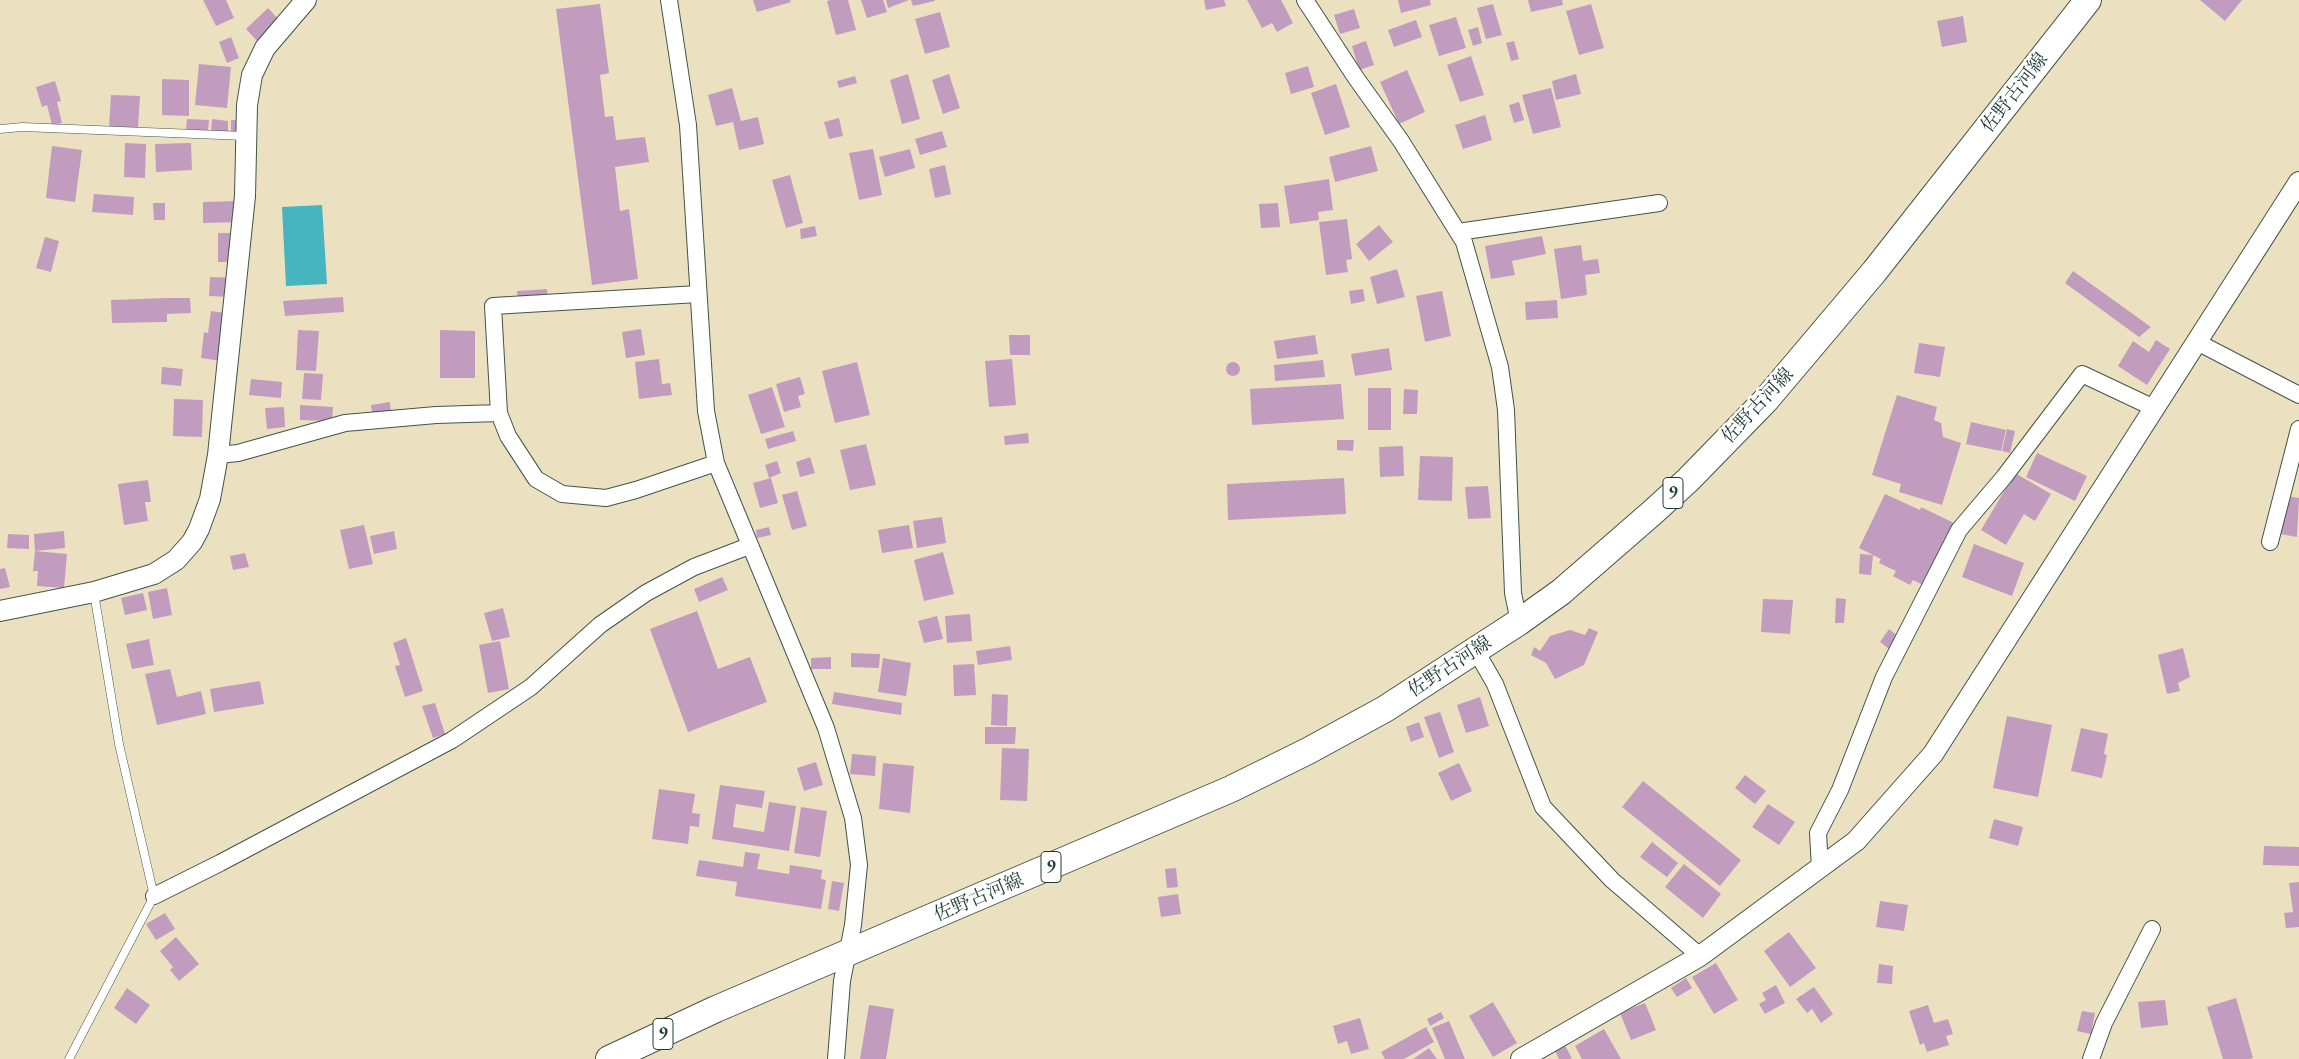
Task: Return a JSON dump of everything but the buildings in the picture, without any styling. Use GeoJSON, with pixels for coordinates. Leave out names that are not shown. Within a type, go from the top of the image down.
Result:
{"type":"FeatureCollection","features":[{"type":"Feature","properties":{"kind":"main road","name":"佐野古河線"},"geometry":{"type":"LineString","coordinates":[[609,1059],[707,1013],[1231,789],[1308,751],[1385,709],[1519,622],[1560,592],[1653,512],[1702,466],[1765,400],[1874,272],[2088,0]]}},
{"type":"Feature","properties":{"kind":"street"},"geometry":{"type":"LineString","coordinates":[[0,611],[94,592],[154,574],[166,568],[186,551],[199,529],[207,507],[218,455],[245,196],[247,106],[252,75],[257,61],[265,48],[306,0]]}},
{"type":"Feature","properties":{"kind":"street"},"geometry":{"type":"LineString","coordinates":[[670,0],[688,125],[706,410],[716,463],[826,728],[853,818],[860,865],[853,925],[842,981],[836,1059]]}},
{"type":"Feature","properties":{"kind":"street"},"geometry":{"type":"LineString","coordinates":[[1305,0],[1356,78],[1401,141],[1464,242],[1500,367],[1506,410],[1513,593],[1519,622]]}},
{"type":"Feature","properties":{"kind":"street"},"geometry":{"type":"LineString","coordinates":[[1521,1059],[1700,956],[1820,868],[1856,841],[1934,754],[2299,182]]}},
{"type":"Feature","properties":{"kind":"street"},"geometry":{"type":"LineString","coordinates":[[1458,232],[1660,203]]}},
{"type":"Feature","properties":{"kind":"street"},"geometry":{"type":"LineString","coordinates":[[698,294],[494,306],[499,413],[508,436],[536,479],[562,494],[606,498],[716,463]]}},
{"type":"Feature","properties":{"kind":"street"},"geometry":{"type":"LineString","coordinates":[[2197,342],[2299,395]]}},
{"type":"Feature","properties":{"kind":"street"},"geometry":{"type":"LineString","coordinates":[[1820,868],[1818,833],[1840,790],[1884,677],[1959,530],[2004,477],[2082,374],[2154,408]]}},
{"type":"Feature","properties":{"kind":"street"},"geometry":{"type":"LineString","coordinates":[[218,455],[238,452],[345,423],[436,415],[499,413]]}},
{"type":"Feature","properties":{"kind":"street"},"geometry":{"type":"LineString","coordinates":[[2270,542],[2299,429]]}},
{"type":"Feature","properties":{"kind":"street"},"geometry":{"type":"LineString","coordinates":[[154,896],[246,850],[452,740],[531,687],[600,625],[646,593],[694,567],[749,546]]}},
{"type":"Feature","properties":{"kind":"street"},"geometry":{"type":"LineString","coordinates":[[1476,651],[1495,684],[1543,807],[1612,880],[1700,956]]}},
{"type":"Feature","properties":{"kind":"street"},"geometry":{"type":"LineString","coordinates":[[2091,1059],[2104,1023],[2152,929]]}},
{"type":"Feature","properties":{"kind":"lane"},"geometry":{"type":"LineString","coordinates":[[0,129],[22,127],[246,136]]}},
{"type":"Feature","properties":{"kind":"lane"},"geometry":{"type":"LineString","coordinates":[[69,1059],[154,896],[119,744],[94,592]]}},
{"type":"Feature","properties":{"kind":"water"},"geometry":{"type":"Polygon","coordinates":[[[322,205],[327,284],[286,286],[282,207],[322,205]]]}}]}
